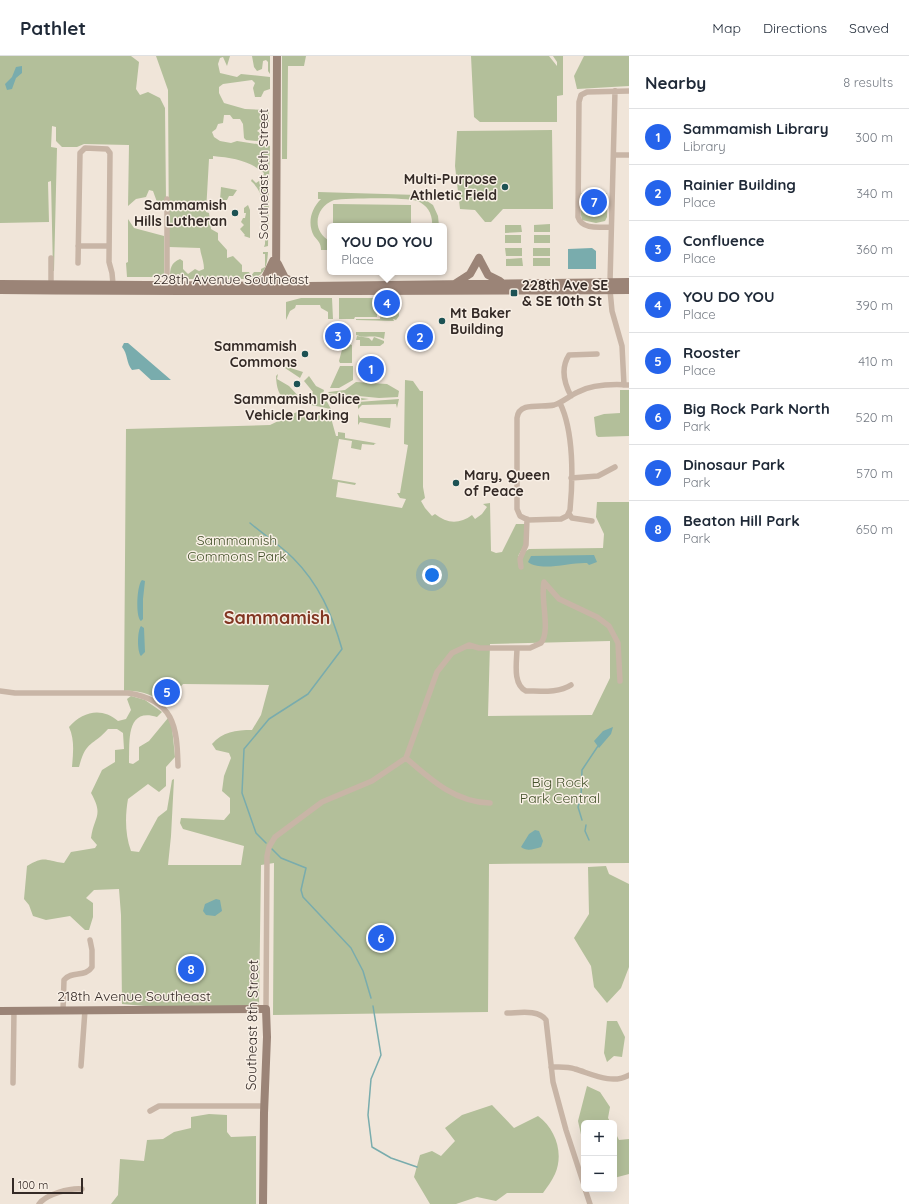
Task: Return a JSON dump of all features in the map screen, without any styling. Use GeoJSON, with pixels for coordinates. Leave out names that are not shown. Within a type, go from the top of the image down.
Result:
{"type":"FeatureCollection","features":[{"type":"Feature","properties":{"kind":"main road","name":"Southeast 8th Street"},"geometry":{"type":"LineString","coordinates":[[276,289],[277,56]]}},
{"type":"Feature","properties":{"kind":"main road"},"geometry":{"type":"LineString","coordinates":[[246,286],[259,282],[267,276],[272,266],[276,248]]}},
{"type":"Feature","properties":{"kind":"main road"},"geometry":{"type":"LineString","coordinates":[[456,283],[470,274],[479,258],[488,275],[507,283]]}},
{"type":"Feature","properties":{"kind":"main road"},"geometry":{"type":"LineString","coordinates":[[276,261],[287,279],[294,283],[309,286]]}},
{"type":"Feature","properties":{"kind":"main road","name":"228th Avenue Southeast"},"geometry":{"type":"LineString","coordinates":[[0,282],[20,284],[246,286],[276,289],[309,286],[456,283],[576,283],[584,287],[610,286],[629,290]]}},
{"type":"Feature","properties":{"kind":"main road","name":"228th Avenue Southeast"},"geometry":{"type":"LineString","coordinates":[[0,290],[467,290],[610,286],[629,282]]}},
{"type":"Feature","properties":{"kind":"main road"},"geometry":{"type":"LineString","coordinates":[[610,286],[629,286]]}},
{"type":"Feature","properties":{"kind":"main road","name":"Southeast 8th Street"},"geometry":{"type":"LineString","coordinates":[[263,1204],[264,1106],[267,1037],[266,1009]]}},
{"type":"Feature","properties":{"kind":"main road","name":"218th Avenue Southeast"},"geometry":{"type":"LineString","coordinates":[[1,1010],[266,1009]]}},
{"type":"Feature","properties":{"kind":"street"},"geometry":{"type":"LineString","coordinates":[[568,515],[559,520],[527,519],[520,516],[517,509],[517,418],[519,411],[525,407],[547,406],[560,403],[591,387],[626,385],[622,346],[612,311],[610,286],[610,227],[613,202],[615,91]]}},
{"type":"Feature","properties":{"kind":"street"},"geometry":{"type":"LineString","coordinates":[[610,227],[587,226],[581,223],[578,217],[579,102],[581,95],[587,92],[629,91]]}},
{"type":"Feature","properties":{"kind":"street"},"geometry":{"type":"LineString","coordinates":[[78,263],[79,156],[82,149],[85,148],[105,148],[110,153],[109,265],[112,273],[113,284]]}},
{"type":"Feature","properties":{"kind":"street"},"geometry":{"type":"LineString","coordinates":[[614,155],[629,155]]}},
{"type":"Feature","properties":{"kind":"street"},"geometry":{"type":"LineString","coordinates":[[167,199],[167,285]]}},
{"type":"Feature","properties":{"kind":"street"},"geometry":{"type":"LineString","coordinates":[[78,246],[109,246]]}},
{"type":"Feature","properties":{"kind":"street"},"geometry":{"type":"LineString","coordinates":[[51,258],[51,284]]}},
{"type":"Feature","properties":{"kind":"street"},"geometry":{"type":"LineString","coordinates":[[571,396],[565,385],[564,363],[569,355],[597,354]]}},
{"type":"Feature","properties":{"kind":"street"},"geometry":{"type":"LineString","coordinates":[[560,403],[565,415],[570,442],[571,478],[568,515]]}},
{"type":"Feature","properties":{"kind":"street"},"geometry":{"type":"LineString","coordinates":[[571,478],[598,476],[615,467]]}},
{"type":"Feature","properties":{"kind":"street"},"geometry":{"type":"LineString","coordinates":[[568,515],[572,518],[592,521]]}},
{"type":"Feature","properties":{"kind":"street"},"geometry":{"type":"LineString","coordinates":[[521,567],[520,559],[526,545],[527,519]]}},
{"type":"Feature","properties":{"kind":"street"},"geometry":{"type":"LineString","coordinates":[[490,803],[474,802],[454,796],[444,790],[406,758],[437,672],[452,653],[469,645],[479,648],[530,648],[543,640],[545,633],[543,596],[544,582],[559,599],[602,620],[609,626],[618,643],[620,681]]}},
{"type":"Feature","properties":{"kind":"street"},"geometry":{"type":"LineString","coordinates":[[517,648],[517,681],[526,691],[564,690],[571,685]]}},
{"type":"Feature","properties":{"kind":"street"},"geometry":{"type":"LineString","coordinates":[[0,691],[128,693],[150,699],[168,712],[174,722],[176,730],[178,766]]}},
{"type":"Feature","properties":{"kind":"street","name":"Southeast 8th Street"},"geometry":{"type":"LineString","coordinates":[[266,1009],[269,847],[275,837],[322,802],[380,777],[406,758]]}},
{"type":"Feature","properties":{"kind":"street"},"geometry":{"type":"LineString","coordinates":[[63,1010],[64,980],[71,974],[88,972],[92,965],[90,940]]}},
{"type":"Feature","properties":{"kind":"street"},"geometry":{"type":"LineString","coordinates":[[13,1083],[14,1010]]}},
{"type":"Feature","properties":{"kind":"street"},"geometry":{"type":"LineString","coordinates":[[81,1066],[85,1010]]}},
{"type":"Feature","properties":{"kind":"street"},"geometry":{"type":"LineString","coordinates":[[507,1013],[535,1013],[544,1016],[548,1025],[551,1067],[557,1101],[581,1176]]}},
{"type":"Feature","properties":{"kind":"street"},"geometry":{"type":"LineString","coordinates":[[551,1067],[570,1068],[612,1080],[620,1079],[629,1075]]}},
{"type":"Feature","properties":{"kind":"street"},"geometry":{"type":"LineString","coordinates":[[150,1111],[159,1106],[264,1106]]}},
{"type":"Feature","properties":{"kind":"street"},"geometry":{"type":"LineString","coordinates":[[38,1204],[73,1189],[82,1189]]}},
{"type":"Feature","properties":{"kind":"street"},"geometry":{"type":"LineString","coordinates":[[586,1192],[590,1204]]}},
{"type":"Feature","properties":{"kind":"green space"},"geometry":{"type":"Polygon","coordinates":[[[0,56],[131,56],[139,62],[136,89],[140,95],[148,92],[160,98],[165,108],[166,200],[157,202],[153,191],[149,190],[146,197],[136,199],[128,206],[129,145],[84,144],[77,147],[62,147],[56,141],[56,127],[52,126],[51,147],[57,148],[54,271],[51,181],[48,182],[49,222],[0,223],[0,56]]]}},
{"type":"Feature","properties":{"kind":"green space"},"geometry":{"type":"Polygon","coordinates":[[[156,56],[230,56],[227,66],[223,57],[220,58],[218,64],[220,73],[237,77],[241,74],[270,77],[270,89],[264,91],[261,97],[255,97],[253,88],[255,83],[252,80],[223,84],[219,87],[219,93],[224,103],[245,109],[269,110],[269,122],[257,131],[260,133],[268,133],[267,142],[246,140],[244,138],[243,124],[240,119],[233,119],[230,115],[224,115],[223,123],[218,124],[216,129],[212,132],[214,137],[220,141],[231,143],[237,141],[270,146],[269,182],[263,177],[264,173],[246,162],[213,156],[213,159],[209,159],[206,212],[209,213],[211,229],[218,233],[218,240],[227,250],[227,258],[233,256],[242,265],[242,272],[249,272],[251,276],[254,272],[261,272],[261,269],[265,267],[265,254],[263,254],[263,252],[268,252],[266,266],[259,276],[249,279],[173,279],[170,277],[172,266],[180,259],[183,261],[183,269],[188,274],[195,269],[199,271],[204,269],[204,266],[200,248],[169,247],[168,90],[156,56]]]}},
{"type":"Feature","properties":{"kind":"green space"},"geometry":{"type":"Polygon","coordinates":[[[252,56],[270,56],[270,74],[268,71],[268,62],[266,60],[263,61],[262,69],[257,71],[254,67],[252,56]]]}},
{"type":"Feature","properties":{"kind":"green space"},"geometry":{"type":"Polygon","coordinates":[[[282,56],[306,56],[304,66],[288,66],[287,159],[282,159],[282,56]]]}},
{"type":"Feature","properties":{"kind":"green space"},"geometry":{"type":"Polygon","coordinates":[[[471,56],[549,56],[557,66],[557,62],[553,56],[563,56],[563,95],[557,96],[557,122],[480,122],[474,117],[471,56]]]}},
{"type":"Feature","properties":{"kind":"green space"},"geometry":{"type":"Polygon","coordinates":[[[584,56],[629,56],[629,86],[577,89],[574,76],[584,56]]]}},
{"type":"Feature","properties":{"kind":"green space","name":"Multi-Purpose Athletic Field"},"geometry":{"type":"Polygon","coordinates":[[[552,130],[553,209],[503,209],[491,222],[485,222],[475,210],[460,209],[455,166],[457,131],[552,130]]]}},
{"type":"Feature","properties":{"kind":"green space"},"geometry":{"type":"Polygon","coordinates":[[[252,179],[256,183],[259,181],[269,190],[268,246],[264,247],[265,210],[261,194],[251,181],[252,179]]]}},
{"type":"Feature","properties":{"kind":"green space"},"geometry":{"type":"Polygon","coordinates":[[[221,187],[237,190],[233,196],[229,196],[227,200],[220,200],[221,187]]]}},
{"type":"Feature","properties":{"kind":"green space"},"geometry":{"type":"Polygon","coordinates":[[[318,192],[418,195],[433,205],[438,216],[439,223],[432,223],[431,214],[427,208],[417,201],[390,198],[334,200],[328,203],[319,213],[318,225],[320,231],[327,239],[327,250],[321,250],[320,244],[314,236],[311,226],[311,216],[321,199],[318,199],[318,192]]]}},
{"type":"Feature","properties":{"kind":"green space"},"geometry":{"type":"Polygon","coordinates":[[[581,193],[607,193],[607,217],[605,221],[596,223],[582,220],[581,193]]]}},
{"type":"Feature","properties":{"kind":"green space"},"geometry":{"type":"Polygon","coordinates":[[[333,204],[411,205],[411,223],[333,223],[333,204]]]}},
{"type":"Feature","properties":{"kind":"green space"},"geometry":{"type":"Polygon","coordinates":[[[248,205],[250,210],[250,238],[244,236],[245,235],[240,229],[244,225],[241,222],[243,218],[245,218],[246,213],[244,213],[244,208],[248,205]]]}},
{"type":"Feature","properties":{"kind":"green space"},"geometry":{"type":"Polygon","coordinates":[[[128,219],[134,228],[164,236],[164,277],[127,277],[126,263],[128,262],[128,219]]]}},
{"type":"Feature","properties":{"kind":"green space"},"geometry":{"type":"Polygon","coordinates":[[[550,224],[550,232],[534,232],[534,225],[550,224]]]}},
{"type":"Feature","properties":{"kind":"green space"},"geometry":{"type":"Polygon","coordinates":[[[505,225],[521,225],[522,232],[505,233],[505,225]]]}},
{"type":"Feature","properties":{"kind":"green space"},"geometry":{"type":"Polygon","coordinates":[[[505,235],[521,235],[521,243],[505,243],[505,235]]]}},
{"type":"Feature","properties":{"kind":"green space"},"geometry":{"type":"Polygon","coordinates":[[[534,235],[550,235],[550,243],[534,243],[534,235]]]}},
{"type":"Feature","properties":{"kind":"green space"},"geometry":{"type":"Polygon","coordinates":[[[505,248],[522,248],[522,256],[506,256],[505,248]]]}},
{"type":"Feature","properties":{"kind":"green space"},"geometry":{"type":"Polygon","coordinates":[[[533,248],[550,248],[550,256],[533,256],[533,248]]]}},
{"type":"Feature","properties":{"kind":"green space"},"geometry":{"type":"Polygon","coordinates":[[[522,258],[523,266],[506,266],[506,259],[522,258]]]}},
{"type":"Feature","properties":{"kind":"green space"},"geometry":{"type":"Polygon","coordinates":[[[533,258],[550,258],[550,266],[533,266],[533,258]]]}},
{"type":"Feature","properties":{"kind":"green space"},"geometry":{"type":"Polygon","coordinates":[[[301,298],[332,298],[333,319],[328,319],[328,312],[321,308],[320,305],[296,305],[295,308],[290,311],[286,320],[286,302],[301,298]]]}},
{"type":"Feature","properties":{"kind":"green space"},"geometry":{"type":"Polygon","coordinates":[[[339,298],[385,298],[381,302],[373,303],[377,310],[377,317],[339,319],[339,298]]]}},
{"type":"Feature","properties":{"kind":"green space"},"geometry":{"type":"Polygon","coordinates":[[[388,298],[398,299],[399,316],[396,320],[356,320],[380,319],[382,303],[388,298]]]}},
{"type":"Feature","properties":{"kind":"green space"},"geometry":{"type":"Polygon","coordinates":[[[356,332],[385,332],[384,339],[377,337],[363,337],[356,335],[356,332]]]}},
{"type":"Feature","properties":{"kind":"green space"},"geometry":{"type":"Polygon","coordinates":[[[357,336],[369,338],[372,341],[374,337],[384,341],[384,343],[380,346],[360,346],[360,340],[356,340],[357,336]]]}},
{"type":"Feature","properties":{"kind":"green space"},"geometry":{"type":"Polygon","coordinates":[[[344,342],[352,345],[352,363],[340,363],[339,361],[344,342]]]}},
{"type":"Feature","properties":{"kind":"green space"},"geometry":{"type":"Polygon","coordinates":[[[283,359],[281,365],[303,372],[300,378],[282,366],[278,369],[277,361],[283,359]]]}},
{"type":"Feature","properties":{"kind":"green space"},"geometry":{"type":"Polygon","coordinates":[[[340,366],[353,366],[353,380],[339,388],[330,388],[340,366]]]}},
{"type":"Feature","properties":{"kind":"green space"},"geometry":{"type":"Polygon","coordinates":[[[278,374],[277,379],[289,386],[302,400],[307,397],[307,405],[293,402],[280,395],[276,376],[278,374]]]}},
{"type":"Feature","properties":{"kind":"green space"},"geometry":{"type":"Polygon","coordinates":[[[309,376],[316,386],[324,390],[322,397],[325,398],[331,409],[311,405],[310,395],[313,392],[304,381],[309,376]]]}},
{"type":"Feature","properties":{"kind":"green space"},"geometry":{"type":"Polygon","coordinates":[[[405,380],[413,381],[420,391],[423,391],[423,487],[425,498],[421,501],[432,516],[435,514],[444,520],[454,522],[463,520],[472,515],[475,519],[482,514],[487,507],[483,504],[490,503],[491,551],[496,553],[502,552],[516,524],[525,524],[525,544],[518,556],[529,549],[603,548],[604,534],[596,517],[597,502],[629,502],[629,863],[489,864],[488,1012],[273,1015],[274,863],[261,865],[259,1007],[157,1007],[122,1004],[121,915],[119,889],[94,890],[86,898],[93,903],[93,917],[89,930],[85,930],[70,916],[46,920],[33,916],[29,905],[24,899],[27,866],[42,860],[64,863],[71,852],[95,848],[97,845],[91,838],[98,812],[91,793],[102,770],[115,762],[115,750],[124,749],[123,733],[117,729],[108,729],[87,748],[84,752],[79,767],[72,767],[73,742],[69,727],[80,717],[93,713],[106,714],[118,721],[126,719],[131,710],[127,699],[131,696],[145,700],[162,712],[157,717],[147,715],[139,717],[134,722],[131,729],[129,763],[133,764],[139,760],[139,747],[149,741],[168,718],[172,727],[175,757],[166,767],[166,786],[159,792],[148,784],[128,799],[126,825],[131,851],[139,852],[158,817],[167,810],[172,780],[174,779],[168,865],[241,865],[244,846],[183,829],[180,823],[181,818],[224,820],[230,813],[230,798],[222,791],[224,776],[231,758],[229,753],[216,750],[212,744],[220,737],[230,732],[252,730],[261,715],[269,685],[183,684],[166,704],[146,694],[136,691],[124,691],[126,429],[270,425],[299,411],[331,418],[336,436],[338,436],[338,432],[345,433],[345,438],[375,443],[374,445],[362,444],[361,450],[351,448],[352,441],[339,439],[332,479],[356,483],[355,485],[338,482],[336,497],[402,508],[406,499],[400,498],[397,493],[400,493],[408,445],[404,444],[405,380]],[[610,641],[490,644],[488,716],[592,715],[610,678],[610,641]]]}},
{"type":"Feature","properties":{"kind":"green space"},"geometry":{"type":"Polygon","coordinates":[[[356,382],[387,384],[399,391],[398,397],[379,398],[328,393],[345,390],[356,382]]]}},
{"type":"Feature","properties":{"kind":"green space"},"geometry":{"type":"Polygon","coordinates":[[[620,390],[629,390],[629,436],[598,437],[596,435],[594,417],[604,414],[620,413],[620,390]]]}},
{"type":"Feature","properties":{"kind":"green space"},"geometry":{"type":"Polygon","coordinates":[[[328,394],[369,399],[331,405],[327,396],[328,394]]]}},
{"type":"Feature","properties":{"kind":"green space"},"geometry":{"type":"Polygon","coordinates":[[[399,399],[397,408],[396,404],[362,405],[358,409],[358,402],[399,399]]]}},
{"type":"Feature","properties":{"kind":"green space"},"geometry":{"type":"Polygon","coordinates":[[[358,414],[360,418],[391,418],[390,428],[360,422],[358,425],[358,414]]]}},
{"type":"Feature","properties":{"kind":"green space"},"geometry":{"type":"Polygon","coordinates":[[[606,866],[609,874],[629,884],[629,967],[621,988],[607,1003],[594,987],[591,966],[574,938],[589,914],[588,867],[606,866]]]}},
{"type":"Feature","properties":{"kind":"green space"},"geometry":{"type":"Polygon","coordinates":[[[607,1021],[617,1021],[625,1037],[622,1057],[614,1056],[607,1062],[604,1053],[607,1021]]]}},
{"type":"Feature","properties":{"kind":"green space"},"geometry":{"type":"Polygon","coordinates":[[[587,1086],[600,1092],[610,1107],[608,1118],[609,1120],[581,1120],[581,1134],[578,1121],[587,1086]]]}},
{"type":"Feature","properties":{"kind":"green space"},"geometry":{"type":"Polygon","coordinates":[[[492,1105],[514,1128],[538,1116],[550,1128],[557,1142],[559,1158],[558,1166],[551,1182],[543,1193],[507,1193],[496,1201],[477,1197],[456,1204],[430,1204],[414,1177],[420,1155],[432,1151],[441,1156],[455,1141],[445,1128],[462,1115],[492,1105]]]}},
{"type":"Feature","properties":{"kind":"green space"},"geometry":{"type":"Polygon","coordinates":[[[209,1114],[227,1115],[227,1132],[231,1137],[256,1136],[256,1204],[111,1204],[118,1195],[120,1159],[144,1161],[147,1140],[163,1139],[174,1132],[191,1128],[191,1117],[209,1114]]]}},
{"type":"Feature","properties":{"kind":"green space"},"geometry":{"type":"Polygon","coordinates":[[[617,1136],[619,1140],[629,1139],[629,1174],[617,1177],[617,1136]]]}},
{"type":"Feature","properties":{"kind":"water"},"geometry":{"type":"Polygon","coordinates":[[[22,66],[22,73],[16,78],[12,89],[7,90],[5,84],[12,77],[16,67],[22,66]]]}},
{"type":"Feature","properties":{"kind":"water"},"geometry":{"type":"Polygon","coordinates":[[[592,248],[596,251],[596,269],[568,269],[568,249],[592,248]]]}},
{"type":"Feature","properties":{"kind":"water"},"geometry":{"type":"Polygon","coordinates":[[[124,343],[128,343],[171,380],[151,380],[139,369],[132,370],[122,347],[124,343]]]}},
{"type":"Feature","properties":{"kind":"water"},"geometry":{"type":"Polygon","coordinates":[[[594,555],[597,562],[589,565],[587,563],[580,563],[540,566],[528,562],[531,556],[594,555]]]}},
{"type":"Feature","properties":{"kind":"water"},"geometry":{"type":"Polygon","coordinates":[[[142,580],[145,581],[143,619],[141,621],[138,613],[137,600],[140,583],[142,580]]]}},
{"type":"Feature","properties":{"kind":"water"},"geometry":{"type":"Polygon","coordinates":[[[141,626],[144,628],[145,652],[141,656],[138,641],[141,626]]]}},
{"type":"Feature","properties":{"kind":"water"},"geometry":{"type":"Polygon","coordinates":[[[613,727],[611,734],[599,748],[594,741],[603,731],[613,727]]]}},
{"type":"Feature","properties":{"kind":"water"},"geometry":{"type":"Polygon","coordinates":[[[535,830],[539,831],[543,841],[541,847],[528,850],[523,849],[521,847],[529,834],[535,830]]]}},
{"type":"Feature","properties":{"kind":"water"},"geometry":{"type":"Polygon","coordinates":[[[216,899],[220,900],[222,911],[215,916],[206,915],[203,911],[205,904],[216,899]]]}},
{"type":"Feature","properties":{"kind":"waterway"},"geometry":{"type":"LineString","coordinates":[[250,523],[288,553],[310,578],[324,600],[342,649],[308,694],[269,719],[244,749],[242,793],[256,833],[266,843]]}},
{"type":"Feature","properties":{"kind":"waterway"},"geometry":{"type":"LineString","coordinates":[[582,820],[578,807],[581,797],[582,770],[598,746]]}},
{"type":"Feature","properties":{"kind":"waterway"},"geometry":{"type":"LineString","coordinates":[[586,825],[585,831],[589,840]]}},
{"type":"Feature","properties":{"kind":"waterway"},"geometry":{"type":"LineString","coordinates":[[272,849],[281,858],[306,868],[301,890],[303,897],[351,948],[363,971],[371,998]]}},
{"type":"Feature","properties":{"kind":"waterway"},"geometry":{"type":"LineString","coordinates":[[373,1006],[381,1055],[371,1079],[368,1115],[372,1147],[391,1158],[417,1167]]}},
{"type":"Feature","properties":{"kind":"place","name":"Multi-Purpose Athletic Field"},"geometry":{"type":"Point","coordinates":[505,187]}},
{"type":"Feature","properties":{"kind":"place","name":"Dinosaur Park"},"geometry":{"type":"Point","coordinates":[594,202]}},
{"type":"Feature","properties":{"kind":"place","name":"Sammamish Hills Lutheran"},"geometry":{"type":"Point","coordinates":[235,213]}},
{"type":"Feature","properties":{"kind":"place","name":"228th Ave SE & SE 10th St"},"geometry":{"type":"Point","coordinates":[514,293]}},
{"type":"Feature","properties":{"kind":"place","name":"YOU DO YOU"},"geometry":{"type":"Point","coordinates":[387,303]}},
{"type":"Feature","properties":{"kind":"place","name":"Mt Baker Building"},"geometry":{"type":"Point","coordinates":[442,321]}},
{"type":"Feature","properties":{"kind":"place","name":"Confluence"},"geometry":{"type":"Point","coordinates":[338,336]}},
{"type":"Feature","properties":{"kind":"place","name":"Rainier Building"},"geometry":{"type":"Point","coordinates":[420,337]}},
{"type":"Feature","properties":{"kind":"place","name":"Sammamish Commons"},"geometry":{"type":"Point","coordinates":[305,354]}},
{"type":"Feature","properties":{"kind":"place","name":"Sammamish Library"},"geometry":{"type":"Point","coordinates":[371,369]}},
{"type":"Feature","properties":{"kind":"place","name":"Sammamish Police Vehicle Parking"},"geometry":{"type":"Point","coordinates":[297,384]}},
{"type":"Feature","properties":{"kind":"place","name":"Mary, Queen of Peace"},"geometry":{"type":"Point","coordinates":[456,483]}},
{"type":"Feature","properties":{"kind":"place","name":"Rooster"},"geometry":{"type":"Point","coordinates":[167,692]}},
{"type":"Feature","properties":{"kind":"place","name":"Big Rock Park North"},"geometry":{"type":"Point","coordinates":[381,938]}},
{"type":"Feature","properties":{"kind":"place","name":"Beaton Hill Park"},"geometry":{"type":"Point","coordinates":[191,969]}},
{"type":"Feature","properties":{"kind":"district","name":"Sammamish"},"geometry":{"type":"Point","coordinates":[277,617]}},
{"type":"Feature","properties":{"kind":"park label","name":"Sammamish Commons Park"},"geometry":{"type":"Point","coordinates":[237,548]}},
{"type":"Feature","properties":{"kind":"park label","name":"Big Rock Park Central"},"geometry":{"type":"Point","coordinates":[560,790]}}]}
